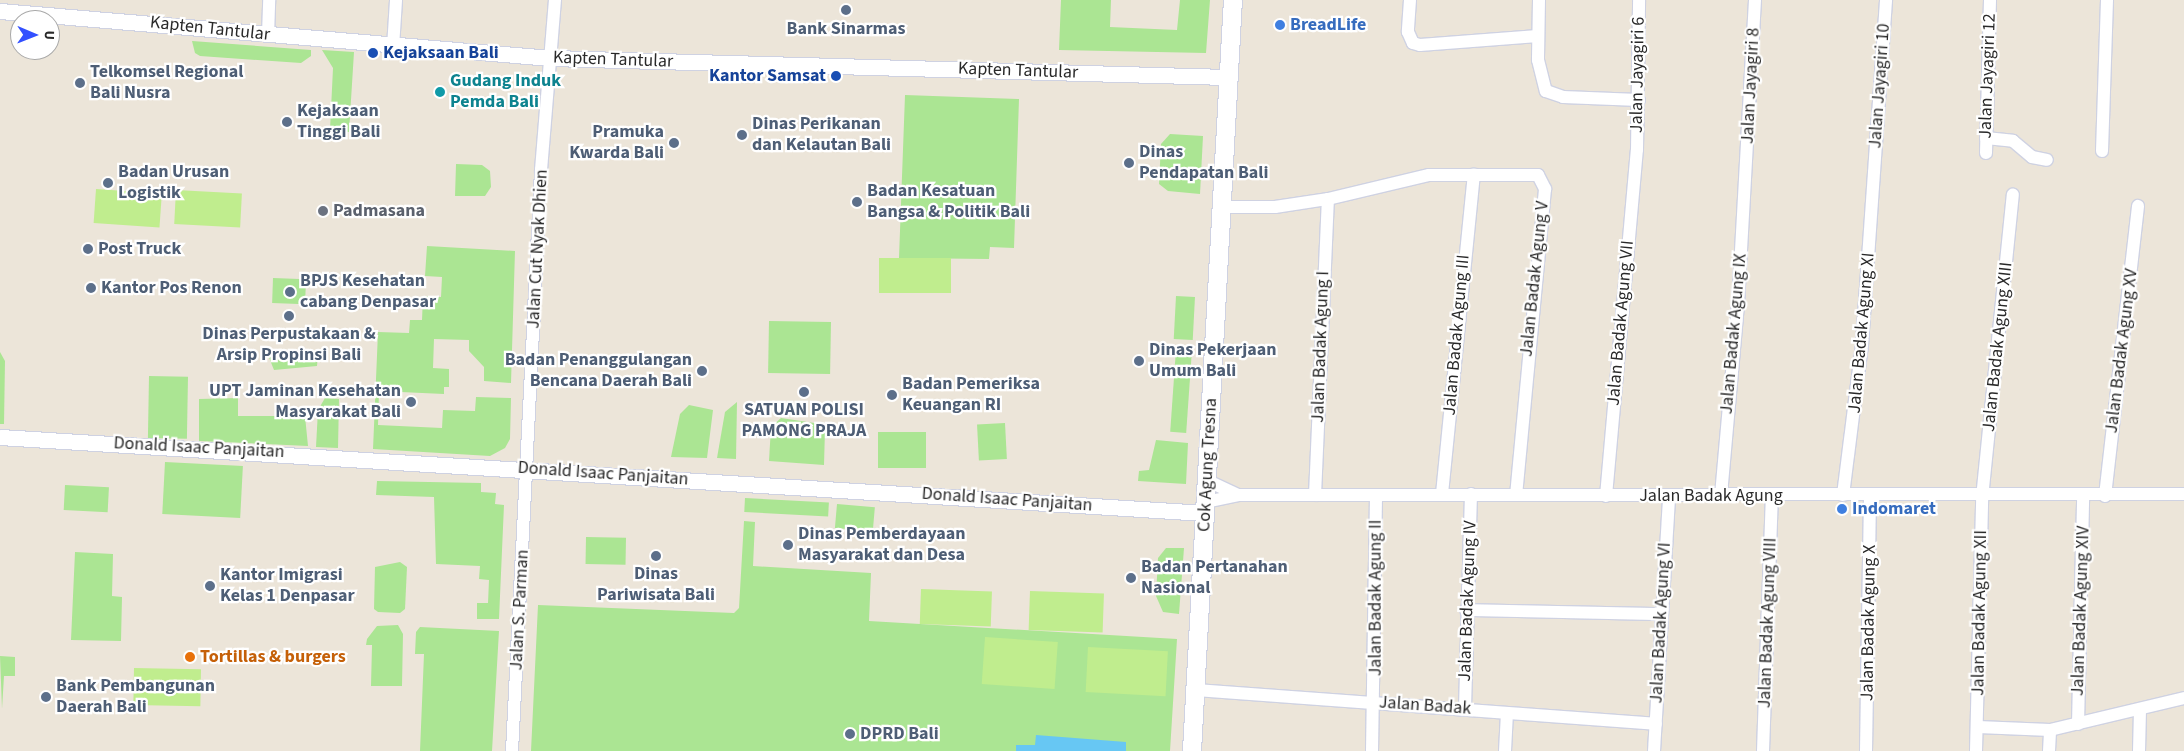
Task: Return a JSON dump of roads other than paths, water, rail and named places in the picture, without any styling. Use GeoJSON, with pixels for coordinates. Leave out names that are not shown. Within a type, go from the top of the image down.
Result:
{"type":"FeatureCollection","features":[{"type":"Feature","properties":{"kind":"main road","name":"Cok Agung Tresna"},"geometry":{"type":"LineString","coordinates":[[1192,751],[1233,0]]}},
{"type":"Feature","properties":{"kind":"street"},"geometry":{"type":"LineString","coordinates":[[268,35],[270,0]]}},
{"type":"Feature","properties":{"kind":"street"},"geometry":{"type":"LineString","coordinates":[[394,41],[396,0]]}},
{"type":"Feature","properties":{"kind":"street","name":"Jalan Cut Nyak Dhien"},"geometry":{"type":"LineString","coordinates":[[526,469],[555,0]]}},
{"type":"Feature","properties":{"kind":"street"},"geometry":{"type":"LineString","coordinates":[[1410,0],[1408,32],[1413,43],[1538,36]]}},
{"type":"Feature","properties":{"kind":"street"},"geometry":{"type":"LineString","coordinates":[[1539,0],[1538,36],[1546,91],[1564,97],[1639,100]]}},
{"type":"Feature","properties":{"kind":"street","name":"Jalan Jayagiri 6"},"geometry":{"type":"LineString","coordinates":[[1638,150],[1639,0]]}},
{"type":"Feature","properties":{"kind":"street","name":"Jalan Jayagiri 8"},"geometry":{"type":"LineString","coordinates":[[1746,173],[1755,0]]}},
{"type":"Feature","properties":{"kind":"street","name":"Jalan Jayagiri 10"},"geometry":{"type":"LineString","coordinates":[[1874,171],[1886,0]]}},
{"type":"Feature","properties":{"kind":"street","name":"Jalan Jayagiri 12"},"geometry":{"type":"LineString","coordinates":[[1986,153],[1990,0]]}},
{"type":"Feature","properties":{"kind":"street"},"geometry":{"type":"LineString","coordinates":[[2102,151],[2107,0]]}},
{"type":"Feature","properties":{"kind":"street","name":"Kapten Tantular"},"geometry":{"type":"LineString","coordinates":[[0,11],[268,35],[394,41],[551,58],[1228,77]]}},
{"type":"Feature","properties":{"kind":"street"},"geometry":{"type":"LineString","coordinates":[[1986,138],[2013,141],[2032,157],[2047,160]]}},
{"type":"Feature","properties":{"kind":"street","name":"Jalan Badak Agung VII"},"geometry":{"type":"LineString","coordinates":[[1606,496],[1638,150]]}},
{"type":"Feature","properties":{"kind":"street","name":"Jalan Badak Agung XI"},"geometry":{"type":"LineString","coordinates":[[1843,495],[1862,344],[1874,171]]}},
{"type":"Feature","properties":{"kind":"street","name":"Jalan Badak Agung V"},"geometry":{"type":"LineString","coordinates":[[1222,207],[1275,207],[1328,199],[1430,175],[1530,173],[1538,175],[1545,189],[1516,494]]}},
{"type":"Feature","properties":{"kind":"street","name":"Jalan Badak Agung IX"},"geometry":{"type":"LineString","coordinates":[[1721,495],[1746,173]]}},
{"type":"Feature","properties":{"kind":"street","name":"Jalan Badak Agung III"},"geometry":{"type":"LineString","coordinates":[[1442,494],[1474,175]]}},
{"type":"Feature","properties":{"kind":"street","name":"Jalan Badak Agung XIII"},"geometry":{"type":"LineString","coordinates":[[1982,498],[2013,195]]}},
{"type":"Feature","properties":{"kind":"street","name":"Jalan Badak Agung I"},"geometry":{"type":"LineString","coordinates":[[1315,495],[1328,199]]}},
{"type":"Feature","properties":{"kind":"street","name":"Jalan Badak Agung XV"},"geometry":{"type":"LineString","coordinates":[[2105,496],[2138,206]]}},
{"type":"Feature","properties":{"kind":"street","name":"Donald Isaac Panjaitan"},"geometry":{"type":"LineString","coordinates":[[0,436],[526,469],[1206,508]]}},
{"type":"Feature","properties":{"kind":"street","name":"Jalan S. Parman"},"geometry":{"type":"LineString","coordinates":[[512,751],[526,469]]}},
{"type":"Feature","properties":{"kind":"street","name":"Jalan Badak Agung"},"geometry":{"type":"LineString","coordinates":[[1208,481],[1238,495]]}},
{"type":"Feature","properties":{"kind":"street","name":"Jalan Badak Agung IV"},"geometry":{"type":"LineString","coordinates":[[1465,708],[1466,610],[1471,494]]}},
{"type":"Feature","properties":{"kind":"street","name":"Jalan Badak Agung"},"geometry":{"type":"LineString","coordinates":[[1206,508],[1238,495],[1843,495],[1982,498],[2184,494]]}},
{"type":"Feature","properties":{"kind":"street","name":"Jalan Badak Agung II"},"geometry":{"type":"LineString","coordinates":[[1372,751],[1376,702],[1376,495]]}},
{"type":"Feature","properties":{"kind":"street","name":"Jalan Badak Agung VIII"},"geometry":{"type":"LineString","coordinates":[[1763,751],[1772,495]]}},
{"type":"Feature","properties":{"kind":"street","name":"Jalan Badak Agung VI"},"geometry":{"type":"LineString","coordinates":[[1654,751],[1660,614],[1669,496]]}},
{"type":"Feature","properties":{"kind":"street","name":"Jalan Badak Agung X"},"geometry":{"type":"LineString","coordinates":[[1866,751],[1870,496]]}},
{"type":"Feature","properties":{"kind":"street","name":"Jalan Badak Agung XIV"},"geometry":{"type":"LineString","coordinates":[[2078,724],[2083,497]]}},
{"type":"Feature","properties":{"kind":"street","name":"Jalan Badak Agung XII"},"geometry":{"type":"LineString","coordinates":[[1976,751],[1982,498]]}},
{"type":"Feature","properties":{"kind":"street"},"geometry":{"type":"LineString","coordinates":[[1466,610],[1660,614]]}},
{"type":"Feature","properties":{"kind":"street","name":"Jalan Badak"},"geometry":{"type":"LineString","coordinates":[[1195,690],[1465,708],[1507,714],[1656,724]]}},
{"type":"Feature","properties":{"kind":"street"},"geometry":{"type":"LineString","coordinates":[[1978,728],[2050,730],[2184,698]]}},
{"type":"Feature","properties":{"kind":"street"},"geometry":{"type":"LineString","coordinates":[[2139,751],[2140,710]]}},
{"type":"Feature","properties":{"kind":"street"},"geometry":{"type":"LineString","coordinates":[[1505,751],[1507,714]]}},
{"type":"Feature","properties":{"kind":"street"},"geometry":{"type":"LineString","coordinates":[[2049,751],[2050,730]]}},
{"type":"Feature","properties":{"kind":"water"},"geometry":{"type":"Polygon","coordinates":[[[1036,735],[1126,742],[1126,751],[1016,751],[1016,745],[1035,745],[1036,735]]]}},
{"type":"Feature","properties":{"kind":"place","name":"Bank Sinarmas"},"geometry":{"type":"Point","coordinates":[846,10]}},
{"type":"Feature","properties":{"kind":"place","name":"BreadLife"},"geometry":{"type":"Point","coordinates":[1280,25]}},
{"type":"Feature","properties":{"kind":"place","name":"Kejaksaan Bali"},"geometry":{"type":"Point","coordinates":[373,53]}},
{"type":"Feature","properties":{"kind":"place","name":"Kantor Samsat"},"geometry":{"type":"Point","coordinates":[836,76]}},
{"type":"Feature","properties":{"kind":"place","name":"Telkomsel Regional Bali Nusra"},"geometry":{"type":"Point","coordinates":[80,83]}},
{"type":"Feature","properties":{"kind":"place","name":"Gudang Induk Pemda Bali"},"geometry":{"type":"Point","coordinates":[440,92]}},
{"type":"Feature","properties":{"kind":"place","name":"Kejaksaan Tinggi Bali"},"geometry":{"type":"Point","coordinates":[287,122]}},
{"type":"Feature","properties":{"kind":"place","name":"Dinas Perikanan dan Kelautan Bali"},"geometry":{"type":"Point","coordinates":[742,135]}},
{"type":"Feature","properties":{"kind":"place","name":"Pramuka Kwarda Bali"},"geometry":{"type":"Point","coordinates":[674,143]}},
{"type":"Feature","properties":{"kind":"place","name":"Dinas Pendapatan Bali"},"geometry":{"type":"Point","coordinates":[1129,163]}},
{"type":"Feature","properties":{"kind":"place","name":"Badan Urusan Logistik"},"geometry":{"type":"Point","coordinates":[108,183]}},
{"type":"Feature","properties":{"kind":"place","name":"Badan Kesatuan Bangsa & Politik Bali"},"geometry":{"type":"Point","coordinates":[857,202]}},
{"type":"Feature","properties":{"kind":"place","name":"Padmasana"},"geometry":{"type":"Point","coordinates":[323,211]}},
{"type":"Feature","properties":{"kind":"place","name":"Post Truck"},"geometry":{"type":"Point","coordinates":[88,249]}},
{"type":"Feature","properties":{"kind":"place","name":"Kantor Pos Renon"},"geometry":{"type":"Point","coordinates":[91,288]}},
{"type":"Feature","properties":{"kind":"place","name":"BPJS Kesehatan cabang Denpasar"},"geometry":{"type":"Point","coordinates":[290,292]}},
{"type":"Feature","properties":{"kind":"place","name":"Dinas Perpustakaan & Arsip Propinsi Bali"},"geometry":{"type":"Point","coordinates":[289,316]}},
{"type":"Feature","properties":{"kind":"place","name":"Dinas Pekerjaan Umum Bali"},"geometry":{"type":"Point","coordinates":[1139,361]}},
{"type":"Feature","properties":{"kind":"place","name":"Badan Penanggulangan Bencana Daerah Bali"},"geometry":{"type":"Point","coordinates":[702,371]}},
{"type":"Feature","properties":{"kind":"place","name":"SATUAN POLISI PAMONG PRAJA"},"geometry":{"type":"Point","coordinates":[804,392]}},
{"type":"Feature","properties":{"kind":"place","name":"Badan Pemeriksa Keuangan RI"},"geometry":{"type":"Point","coordinates":[892,395]}},
{"type":"Feature","properties":{"kind":"place","name":"UPT Jaminan Kesehatan Masyarakat Bali"},"geometry":{"type":"Point","coordinates":[411,402]}},
{"type":"Feature","properties":{"kind":"place","name":"Indomaret"},"geometry":{"type":"Point","coordinates":[1842,509]}},
{"type":"Feature","properties":{"kind":"place","name":"Dinas Pemberdayaan Masyarakat dan Desa"},"geometry":{"type":"Point","coordinates":[788,545]}},
{"type":"Feature","properties":{"kind":"place","name":"Dinas Pariwisata Bali"},"geometry":{"type":"Point","coordinates":[656,556]}},
{"type":"Feature","properties":{"kind":"place","name":"Badan Pertanahan Nasional"},"geometry":{"type":"Point","coordinates":[1131,578]}},
{"type":"Feature","properties":{"kind":"place","name":"Kantor Imigrasi Kelas 1 Denpasar"},"geometry":{"type":"Point","coordinates":[210,586]}},
{"type":"Feature","properties":{"kind":"place","name":"Tortillas & burgers"},"geometry":{"type":"Point","coordinates":[190,657]}},
{"type":"Feature","properties":{"kind":"place","name":"Bank Pembangunan Daerah Bali"},"geometry":{"type":"Point","coordinates":[46,697]}},
{"type":"Feature","properties":{"kind":"place","name":"DPRD Bali"},"geometry":{"type":"Point","coordinates":[850,734]}}]}
